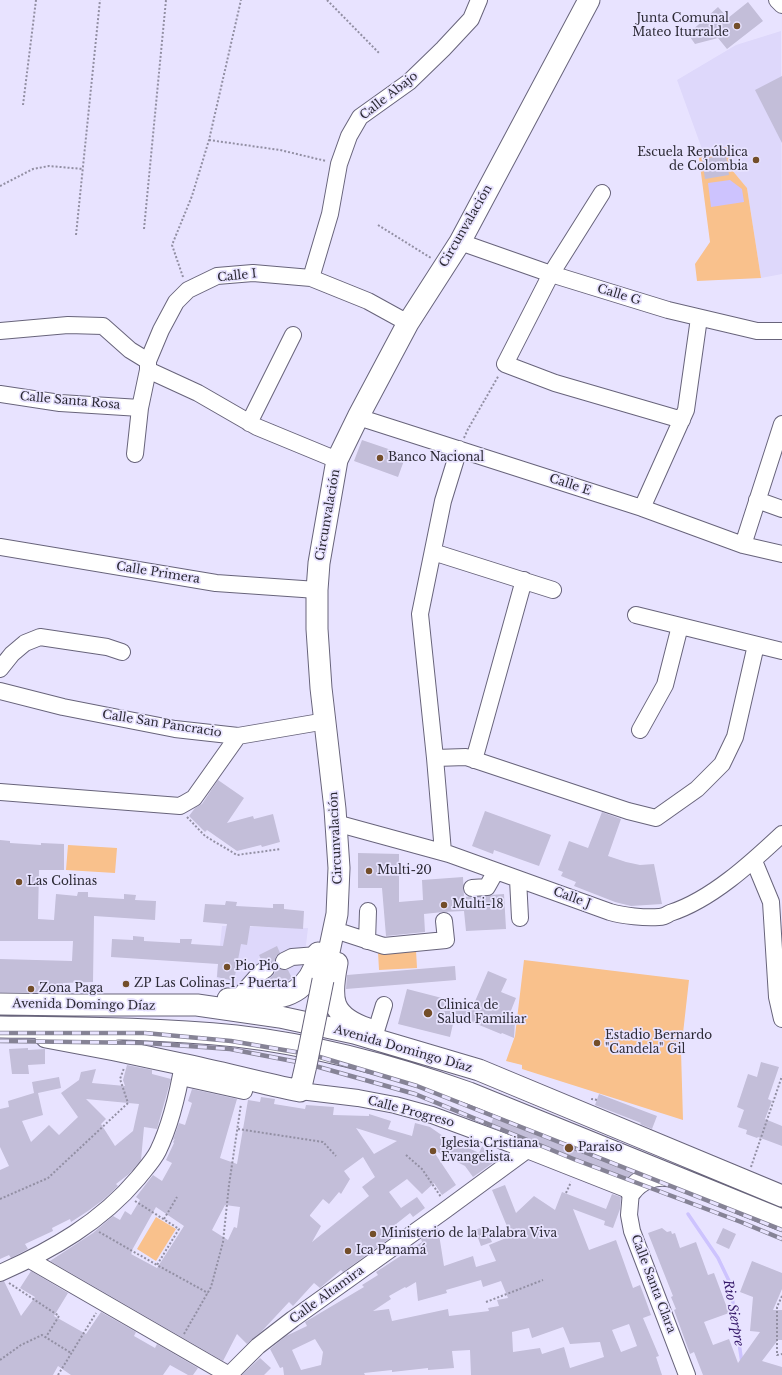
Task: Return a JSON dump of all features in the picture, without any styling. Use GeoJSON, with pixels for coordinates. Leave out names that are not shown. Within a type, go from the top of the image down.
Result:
{"type":"FeatureCollection","features":[{"type":"Feature","properties":{"kind":"main road","name":"Circunvalación"},"geometry":{"type":"LineString","coordinates":[[300,1091],[337,914],[338,897],[338,845],[326,721],[321,688],[317,629],[319,563],[337,460],[408,323],[443,266],[460,242],[589,0]]}},
{"type":"Feature","properties":{"kind":"main road"},"geometry":{"type":"LineString","coordinates":[[331,768],[341,808],[347,844],[349,875],[347,915],[332,995],[335,1005],[339,1012],[354,1023],[367,1029],[395,1036],[419,1052]]}},
{"type":"Feature","properties":{"kind":"main road"},"geometry":{"type":"LineString","coordinates":[[197,1006],[212,1000],[238,998],[269,999],[289,994],[305,983],[315,968],[317,955],[323,936],[330,891],[331,854],[327,810],[331,768]]}},
{"type":"Feature","properties":{"kind":"main road","name":"Avenida Domingo Díaz"},"geometry":{"type":"LineString","coordinates":[[0,1004],[74,1006],[197,1006],[280,1017],[354,1033],[480,1070],[782,1196]]}},
{"type":"Feature","properties":{"kind":"main road"},"geometry":{"type":"LineString","coordinates":[[0,1028],[128,1052],[182,1070],[300,1091]]}},
{"type":"Feature","properties":{"kind":"main road","name":"Avenida Domingo Díaz"},"geometry":{"type":"LineString","coordinates":[[0,1028],[120,1028],[213,1034],[276,1042],[350,1056],[420,1076],[469,1093],[782,1220]]}},
{"type":"Feature","properties":{"kind":"main road"},"geometry":{"type":"LineString","coordinates":[[631,1192],[646,1178],[662,1174],[678,1178]]}},
{"type":"Feature","properties":{"kind":"street","name":"Calle Abajo"},"geometry":{"type":"LineString","coordinates":[[311,278],[330,214],[339,164],[348,136],[360,117],[409,82],[443,49],[471,19],[479,0]]}},
{"type":"Feature","properties":{"kind":"street"},"geometry":{"type":"LineString","coordinates":[[777,0],[782,5]]}},
{"type":"Feature","properties":{"kind":"street"},"geometry":{"type":"LineString","coordinates":[[602,193],[551,274],[505,364],[555,383],[682,420]]}},
{"type":"Feature","properties":{"kind":"street","name":"Calle G"},"geometry":{"type":"LineString","coordinates":[[460,242],[551,274],[668,310],[757,331],[782,331]]}},
{"type":"Feature","properties":{"kind":"street","name":"Calle I"},"geometry":{"type":"LineString","coordinates":[[135,454],[140,408],[148,366],[161,330],[176,302],[188,290],[217,276],[252,273],[311,278],[368,301],[408,323]]}},
{"type":"Feature","properties":{"kind":"street"},"geometry":{"type":"LineString","coordinates":[[642,508],[686,410],[698,318]]}},
{"type":"Feature","properties":{"kind":"street"},"geometry":{"type":"LineString","coordinates":[[0,331],[68,326],[103,326],[148,366],[250,423],[337,460]]}},
{"type":"Feature","properties":{"kind":"street"},"geometry":{"type":"LineString","coordinates":[[250,423],[293,334]]}},
{"type":"Feature","properties":{"kind":"street","name":"Calle Santa Rosa"},"geometry":{"type":"LineString","coordinates":[[0,394],[60,403],[140,408]]}},
{"type":"Feature","properties":{"kind":"street","name":"Calle E"},"geometry":{"type":"LineString","coordinates":[[358,417],[642,508],[743,545],[782,554]]}},
{"type":"Feature","properties":{"kind":"street"},"geometry":{"type":"LineString","coordinates":[[743,545],[782,424]]}},
{"type":"Feature","properties":{"kind":"street"},"geometry":{"type":"LineString","coordinates":[[443,852],[420,614],[443,501],[460,449]]}},
{"type":"Feature","properties":{"kind":"street"},"geometry":{"type":"LineString","coordinates":[[757,500],[782,509]]}},
{"type":"Feature","properties":{"kind":"street","name":"Calle Primera"},"geometry":{"type":"LineString","coordinates":[[0,547],[216,583],[317,590]]}},
{"type":"Feature","properties":{"kind":"street"},"geometry":{"type":"LineString","coordinates":[[433,552],[553,590]]}},
{"type":"Feature","properties":{"kind":"street"},"geometry":{"type":"LineString","coordinates":[[474,760],[524,580]]}},
{"type":"Feature","properties":{"kind":"street"},"geometry":{"type":"LineString","coordinates":[[636,615],[782,651]]}},
{"type":"Feature","properties":{"kind":"street"},"geometry":{"type":"LineString","coordinates":[[640,730],[665,685],[680,626]]}},
{"type":"Feature","properties":{"kind":"street"},"geometry":{"type":"LineString","coordinates":[[0,669],[12,654],[25,642],[40,636],[107,647],[122,652]]}},
{"type":"Feature","properties":{"kind":"street"},"geometry":{"type":"LineString","coordinates":[[435,758],[466,757],[628,812],[656,818],[696,789],[722,764],[735,737],[756,645]]}},
{"type":"Feature","properties":{"kind":"street","name":"Calle San Pancracio"},"geometry":{"type":"LineString","coordinates":[[0,691],[64,707],[160,726],[238,736],[326,721]]}},
{"type":"Feature","properties":{"kind":"street"},"geometry":{"type":"LineString","coordinates":[[0,792],[180,806],[194,798],[238,736]]}},
{"type":"Feature","properties":{"kind":"street","name":"Calle J"},"geometry":{"type":"LineString","coordinates":[[343,825],[443,852],[610,912],[622,915],[659,917],[684,909],[713,891],[754,861],[782,834]]}},
{"type":"Feature","properties":{"kind":"street"},"geometry":{"type":"LineString","coordinates":[[754,861],[771,902],[777,997],[782,1019]]}},
{"type":"Feature","properties":{"kind":"street"},"geometry":{"type":"LineString","coordinates":[[472,888],[487,887],[496,871]]}},
{"type":"Feature","properties":{"kind":"street"},"geometry":{"type":"LineString","coordinates":[[518,879],[520,918]]}},
{"type":"Feature","properties":{"kind":"street"},"geometry":{"type":"LineString","coordinates":[[368,911],[368,940]]}},
{"type":"Feature","properties":{"kind":"street"},"geometry":{"type":"LineString","coordinates":[[344,933],[384,946],[446,940],[444,921]]}},
{"type":"Feature","properties":{"kind":"street"},"geometry":{"type":"LineString","coordinates":[[284,961],[292,957],[317,955]]}},
{"type":"Feature","properties":{"kind":"street"},"geometry":{"type":"LineString","coordinates":[[238,998],[260,973],[266,969]]}},
{"type":"Feature","properties":{"kind":"street"},"geometry":{"type":"LineString","coordinates":[[376,1031],[384,1005]]}},
{"type":"Feature","properties":{"kind":"street"},"geometry":{"type":"LineString","coordinates":[[3,1277],[87,1226],[125,1194],[158,1152],[174,1108],[182,1070],[244,1091]]}},
{"type":"Feature","properties":{"kind":"street","name":"Calle Progreso"},"geometry":{"type":"LineString","coordinates":[[300,1091],[358,1098],[394,1105],[432,1115],[527,1150],[631,1192]]}},
{"type":"Feature","properties":{"kind":"street","name":"Calle Altamira"},"geometry":{"type":"LineString","coordinates":[[229,1375],[258,1346],[293,1319],[449,1208],[527,1150]]}},
{"type":"Feature","properties":{"kind":"street","name":"Calle Santa Clara"},"geometry":{"type":"LineString","coordinates":[[631,1192],[629,1215],[632,1231],[687,1375]]}},
{"type":"Feature","properties":{"kind":"street"},"geometry":{"type":"LineString","coordinates":[[30,1260],[229,1375]]}},
{"type":"Feature","properties":{"kind":"path"},"geometry":{"type":"LineString","coordinates":[[23,105],[36,0]]}},
{"type":"Feature","properties":{"kind":"path"},"geometry":{"type":"LineString","coordinates":[[76,235],[100,0]]}},
{"type":"Feature","properties":{"kind":"path"},"geometry":{"type":"LineString","coordinates":[[144,229],[166,0]]}},
{"type":"Feature","properties":{"kind":"path"},"geometry":{"type":"LineString","coordinates":[[188,290],[172,245],[192,196],[209,140],[241,0]]}},
{"type":"Feature","properties":{"kind":"path"},"geometry":{"type":"LineString","coordinates":[[328,0],[380,54]]}},
{"type":"Feature","properties":{"kind":"path"},"geometry":{"type":"LineString","coordinates":[[209,140],[280,150],[339,164]]}},
{"type":"Feature","properties":{"kind":"path"},"geometry":{"type":"LineString","coordinates":[[0,186],[33,169],[49,166],[83,169]]}},
{"type":"Feature","properties":{"kind":"path"},"geometry":{"type":"LineString","coordinates":[[378,225],[443,266]]}},
{"type":"Feature","properties":{"kind":"path"},"geometry":{"type":"LineString","coordinates":[[468,428],[505,364]]}},
{"type":"Feature","properties":{"kind":"path"},"geometry":{"type":"LineString","coordinates":[[180,806],[187,817],[205,836],[237,855],[281,849]]}},
{"type":"Feature","properties":{"kind":"path"},"geometry":{"type":"LineString","coordinates":[[0,1199],[48,1178],[128,1103],[120,1079],[128,1052]]}},
{"type":"Feature","properties":{"kind":"path"},"geometry":{"type":"LineString","coordinates":[[749,1174],[782,1076]]}},
{"type":"Feature","properties":{"kind":"path"},"geometry":{"type":"LineString","coordinates":[[178,1345],[208,1293],[223,1242],[229,1185],[244,1091]]}},
{"type":"Feature","properties":{"kind":"path"},"geometry":{"type":"LineString","coordinates":[[238,1128],[323,1142],[336,1156]]}},
{"type":"Feature","properties":{"kind":"path"},"geometry":{"type":"LineString","coordinates":[[406,1155],[422,1169],[449,1208]]}},
{"type":"Feature","properties":{"kind":"path"},"geometry":{"type":"LineString","coordinates":[[125,1194],[179,1229],[157,1265]]}},
{"type":"Feature","properties":{"kind":"path"},"geometry":{"type":"LineString","coordinates":[[164,1219],[178,1197]]}},
{"type":"Feature","properties":{"kind":"path"},"geometry":{"type":"LineString","coordinates":[[87,1226],[208,1293]]}},
{"type":"Feature","properties":{"kind":"path"},"geometry":{"type":"LineString","coordinates":[[3,1277],[59,1316],[46,1337]]}},
{"type":"Feature","properties":{"kind":"path"},"geometry":{"type":"LineString","coordinates":[[486,1302],[543,1280]]}},
{"type":"Feature","properties":{"kind":"path"},"geometry":{"type":"LineString","coordinates":[[782,1296],[777,1308],[777,1355],[782,1354]]}},
{"type":"Feature","properties":{"kind":"path"},"geometry":{"type":"LineString","coordinates":[[58,1375],[103,1302]]}},
{"type":"Feature","properties":{"kind":"path"},"geometry":{"type":"LineString","coordinates":[[0,1360],[21,1345],[42,1335],[71,1353]]}},
{"type":"Feature","properties":{"kind":"shaded area","name":"Escuela República de Colombia"},"geometry":{"type":"Polygon","coordinates":[[[781,31],[782,274],[761,278],[747,188],[732,170],[729,147],[702,149],[677,80],[736,45],[781,31]]]}},
{"type":"Feature","properties":{"kind":"shaded area"},"geometry":{"type":"Polygon","coordinates":[[[729,147],[732,170],[747,188],[761,278],[697,281],[695,264],[710,242],[698,150],[729,147]]]}},
{"type":"Feature","properties":{"kind":"shaded area"},"geometry":{"type":"Polygon","coordinates":[[[730,180],[742,189],[744,202],[711,207],[708,183],[730,180]]]}},
{"type":"Feature","properties":{"kind":"shaded area"},"geometry":{"type":"Polygon","coordinates":[[[68,845],[117,848],[115,873],[66,870],[68,845]]]}},
{"type":"Feature","properties":{"kind":"shaded area"},"geometry":{"type":"Polygon","coordinates":[[[222,926],[308,928],[303,971],[295,980],[258,992],[237,990],[216,983],[222,926]]]}},
{"type":"Feature","properties":{"kind":"shaded area"},"geometry":{"type":"Polygon","coordinates":[[[416,950],[417,968],[379,970],[378,952],[416,950]]]}},
{"type":"Feature","properties":{"kind":"shaded area","name":"Estadio Bernardo \"Candela\" Gil"},"geometry":{"type":"Polygon","coordinates":[[[524,960],[689,980],[681,1051],[683,1120],[522,1069],[522,1065],[506,1061],[515,1036],[524,960]]]}},
{"type":"Feature","properties":{"kind":"shaded area"},"geometry":{"type":"Polygon","coordinates":[[[156,1217],[176,1229],[156,1261],[137,1249],[156,1217]]]}},
{"type":"Feature","properties":{"kind":"building","name":"Junta Comunal Mateo Iturralde"},"geometry":{"type":"Polygon","coordinates":[[[748,2],[763,21],[727,49],[718,38],[695,44],[688,34],[718,7],[728,18],[748,2]]]}},
{"type":"Feature","properties":{"kind":"building"},"geometry":{"type":"Polygon","coordinates":[[[782,76],[782,143],[755,90],[782,76]]]}},
{"type":"Feature","properties":{"kind":"building"},"geometry":{"type":"Polygon","coordinates":[[[726,155],[729,175],[705,179],[702,159],[726,155]]]}},
{"type":"Feature","properties":{"kind":"building","name":"Banco Nacional"},"geometry":{"type":"Polygon","coordinates":[[[362,440],[406,455],[398,477],[354,461],[362,440]]]}},
{"type":"Feature","properties":{"kind":"building"},"geometry":{"type":"Polygon","coordinates":[[[218,780],[244,798],[227,823],[253,816],[254,819],[273,814],[280,842],[262,847],[261,845],[237,851],[207,830],[205,832],[189,816],[195,808],[202,804],[218,780]]]}},
{"type":"Feature","properties":{"kind":"building"},"geometry":{"type":"Polygon","coordinates":[[[485,811],[551,835],[539,866],[494,850],[493,854],[472,846],[485,811]]]}},
{"type":"Feature","properties":{"kind":"building"},"geometry":{"type":"Polygon","coordinates":[[[602,812],[621,819],[608,856],[640,865],[654,864],[662,904],[631,906],[615,902],[574,886],[576,882],[561,876],[563,872],[558,870],[569,841],[588,848],[602,812]]]}},
{"type":"Feature","properties":{"kind":"building","name":"Las Colinas"},"geometry":{"type":"Polygon","coordinates":[[[0,840],[10,841],[10,843],[41,845],[41,843],[64,844],[64,870],[39,870],[38,919],[54,920],[56,894],[77,896],[78,892],[88,892],[88,897],[124,899],[124,894],[136,895],[135,900],[156,901],[155,920],[94,916],[93,982],[63,983],[63,993],[0,992],[0,959],[72,961],[73,941],[0,941],[0,840]]]}},
{"type":"Feature","properties":{"kind":"building","name":"Multi-18"},"geometry":{"type":"Polygon","coordinates":[[[358,853],[399,854],[399,902],[423,900],[422,880],[463,877],[464,897],[504,894],[506,929],[466,931],[464,911],[443,912],[424,914],[425,932],[386,936],[382,888],[358,888],[358,853]]]}},
{"type":"Feature","properties":{"kind":"building"},"geometry":{"type":"Polygon","coordinates":[[[226,901],[237,902],[236,906],[273,908],[273,904],[284,904],[284,909],[304,911],[303,929],[250,926],[247,945],[241,944],[234,981],[217,977],[218,964],[111,957],[112,939],[133,940],[133,936],[144,937],[144,941],[180,943],[180,939],[192,939],[191,944],[223,946],[227,924],[203,922],[205,904],[225,905],[226,901]]]}},
{"type":"Feature","properties":{"kind":"building"},"geometry":{"type":"Polygon","coordinates":[[[277,946],[280,953],[276,956],[275,965],[279,969],[288,970],[292,978],[282,984],[274,986],[270,978],[275,973],[274,964],[270,960],[262,961],[259,955],[277,946]]]}},
{"type":"Feature","properties":{"kind":"building"},"geometry":{"type":"Polygon","coordinates":[[[455,966],[456,980],[346,989],[347,975],[455,966]]]}},
{"type":"Feature","properties":{"kind":"building"},"geometry":{"type":"Polygon","coordinates":[[[488,971],[507,979],[501,992],[516,998],[508,1018],[515,1021],[514,1038],[455,1015],[450,1037],[398,1024],[407,989],[473,1006],[488,971]]]}},
{"type":"Feature","properties":{"kind":"building"},"geometry":{"type":"Polygon","coordinates":[[[28,1048],[28,1050],[45,1049],[45,1064],[28,1065],[29,1074],[12,1074],[9,1049],[28,1048]]]}},
{"type":"Feature","properties":{"kind":"building"},"geometry":{"type":"Polygon","coordinates":[[[761,1062],[779,1067],[768,1099],[772,1101],[765,1119],[782,1126],[782,1146],[746,1134],[747,1130],[738,1127],[744,1110],[737,1107],[748,1074],[757,1077],[761,1062]]]}},
{"type":"Feature","properties":{"kind":"building"},"geometry":{"type":"Polygon","coordinates":[[[127,1065],[152,1070],[152,1074],[171,1079],[157,1129],[144,1127],[141,1160],[129,1174],[116,1184],[118,1186],[117,1187],[88,1211],[71,1222],[70,1219],[52,1228],[53,1231],[25,1244],[28,1249],[11,1258],[9,1255],[0,1259],[0,1170],[9,1166],[0,1147],[0,1109],[9,1107],[8,1101],[34,1093],[32,1082],[59,1077],[61,1088],[38,1093],[43,1115],[22,1121],[31,1142],[49,1125],[59,1135],[78,1117],[61,1093],[79,1080],[81,1072],[96,1069],[92,1083],[125,1086],[123,1080],[127,1065]],[[86,1099],[106,1119],[101,1124],[115,1146],[133,1131],[139,1104],[86,1099]]]}},
{"type":"Feature","properties":{"kind":"building"},"geometry":{"type":"Polygon","coordinates":[[[192,1089],[237,1099],[220,1158],[237,1164],[248,1100],[260,1102],[261,1097],[275,1099],[274,1104],[305,1109],[306,1105],[334,1107],[333,1115],[369,1116],[369,1114],[391,1121],[388,1129],[412,1136],[415,1123],[430,1127],[453,1143],[454,1141],[479,1153],[482,1146],[494,1162],[473,1177],[465,1166],[432,1149],[456,1185],[442,1195],[434,1183],[422,1194],[407,1179],[389,1192],[401,1208],[417,1197],[425,1208],[413,1217],[410,1213],[386,1232],[390,1238],[343,1272],[341,1270],[320,1288],[314,1283],[293,1306],[289,1302],[262,1331],[247,1344],[237,1334],[223,1361],[50,1261],[93,1233],[113,1216],[120,1220],[125,1211],[131,1215],[140,1200],[136,1197],[153,1175],[162,1181],[172,1163],[166,1160],[174,1143],[173,1142],[175,1139],[173,1140],[179,1123],[185,1125],[192,1103],[188,1101],[192,1089]],[[356,1128],[374,1154],[397,1141],[356,1128]],[[363,1157],[344,1171],[350,1179],[341,1194],[339,1192],[329,1204],[323,1199],[310,1215],[321,1226],[312,1242],[369,1196],[362,1187],[375,1177],[363,1157]],[[225,1205],[212,1230],[228,1240],[234,1227],[237,1228],[240,1207],[225,1205]],[[156,1207],[131,1254],[157,1268],[184,1226],[156,1207]]]}},
{"type":"Feature","properties":{"kind":"building"},"geometry":{"type":"Polygon","coordinates":[[[599,1094],[657,1116],[652,1129],[640,1124],[641,1123],[595,1105],[599,1094]]]}},
{"type":"Feature","properties":{"kind":"building"},"geometry":{"type":"Polygon","coordinates":[[[494,1116],[633,1173],[626,1179],[490,1126],[494,1116]]]}},
{"type":"Feature","properties":{"kind":"building"},"geometry":{"type":"Polygon","coordinates":[[[505,1185],[516,1213],[534,1196],[555,1210],[562,1192],[606,1209],[612,1194],[621,1197],[620,1209],[613,1228],[604,1225],[605,1221],[573,1209],[589,1250],[616,1240],[633,1288],[640,1285],[651,1315],[643,1318],[659,1356],[656,1357],[662,1375],[471,1375],[470,1350],[452,1351],[454,1368],[428,1370],[428,1368],[392,1372],[392,1370],[364,1373],[365,1375],[284,1375],[283,1367],[280,1368],[270,1349],[286,1336],[307,1326],[305,1322],[364,1287],[362,1285],[378,1275],[376,1272],[422,1242],[421,1239],[438,1228],[444,1266],[473,1256],[476,1267],[496,1261],[489,1245],[511,1236],[492,1190],[505,1185]],[[481,1280],[446,1290],[447,1293],[418,1301],[416,1282],[389,1296],[391,1299],[373,1311],[389,1309],[392,1321],[448,1309],[449,1316],[489,1311],[488,1308],[499,1306],[497,1300],[508,1298],[501,1281],[483,1287],[481,1280]],[[629,1324],[612,1330],[621,1352],[637,1346],[629,1324]],[[563,1327],[532,1338],[529,1328],[512,1332],[513,1352],[540,1348],[542,1354],[564,1347],[570,1368],[604,1357],[600,1342],[570,1344],[563,1327]],[[315,1339],[292,1350],[301,1370],[321,1365],[323,1352],[315,1339]]]}},
{"type":"Feature","properties":{"kind":"building"},"geometry":{"type":"Polygon","coordinates":[[[485,1226],[492,1242],[481,1246],[475,1230],[485,1226]]]}},
{"type":"Feature","properties":{"kind":"building"},"geometry":{"type":"Polygon","coordinates":[[[662,1228],[667,1232],[671,1231],[672,1234],[675,1233],[680,1248],[696,1242],[708,1275],[714,1273],[729,1313],[704,1322],[713,1345],[729,1339],[738,1363],[760,1332],[750,1331],[753,1297],[740,1292],[752,1261],[782,1273],[782,1289],[773,1310],[782,1310],[782,1340],[778,1340],[762,1361],[782,1367],[782,1375],[703,1375],[694,1352],[690,1354],[674,1310],[676,1309],[671,1297],[673,1296],[648,1233],[662,1228]]]}},
{"type":"Feature","properties":{"kind":"building"},"geometry":{"type":"Polygon","coordinates":[[[723,1228],[736,1234],[729,1249],[716,1243],[723,1228]]]}},
{"type":"Feature","properties":{"kind":"building"},"geometry":{"type":"Polygon","coordinates":[[[31,1271],[68,1293],[54,1316],[86,1334],[101,1312],[136,1332],[134,1336],[155,1348],[157,1344],[198,1368],[193,1375],[188,1375],[170,1365],[163,1375],[71,1375],[58,1366],[53,1375],[0,1375],[0,1282],[4,1281],[21,1316],[35,1297],[20,1288],[31,1271]]]}},
{"type":"Feature","properties":{"kind":"building"},"geometry":{"type":"Polygon","coordinates":[[[260,1358],[271,1368],[264,1375],[242,1375],[260,1358]]]}},
{"type":"Feature","properties":{"kind":"waterway","name":"Rio Sierpre"},"geometry":{"type":"LineString","coordinates":[[688,1214],[718,1258],[730,1283],[742,1363]]}},
{"type":"Feature","properties":{"kind":"railway"},"geometry":{"type":"LineString","coordinates":[[0,1033],[145,1033],[231,1041],[313,1055],[417,1086],[782,1230]]}},
{"type":"Feature","properties":{"kind":"railway"},"geometry":{"type":"LineString","coordinates":[[0,1041],[146,1043],[230,1049],[308,1064],[415,1094],[576,1160],[782,1239]]}},
{"type":"Feature","properties":{"kind":"place","name":"Junta Comunal Mateo Iturralde"},"geometry":{"type":"Point","coordinates":[737,26]}},
{"type":"Feature","properties":{"kind":"place","name":"Escuela República de Colombia"},"geometry":{"type":"Point","coordinates":[756,160]}},
{"type":"Feature","properties":{"kind":"place","name":"Banco Nacional"},"geometry":{"type":"Point","coordinates":[380,458]}},
{"type":"Feature","properties":{"kind":"place","name":"Multi-20"},"geometry":{"type":"Point","coordinates":[369,871]}},
{"type":"Feature","properties":{"kind":"place","name":"Las Colinas"},"geometry":{"type":"Point","coordinates":[19,882]}},
{"type":"Feature","properties":{"kind":"place","name":"Multi-18"},"geometry":{"type":"Point","coordinates":[444,905]}},
{"type":"Feature","properties":{"kind":"place","name":"Pio Pio"},"geometry":{"type":"Point","coordinates":[227,967]}},
{"type":"Feature","properties":{"kind":"place","name":"ZP Las Colinas-I - Puerta 1"},"geometry":{"type":"Point","coordinates":[126,984]}},
{"type":"Feature","properties":{"kind":"place","name":"Zona Paga"},"geometry":{"type":"Point","coordinates":[31,989]}},
{"type":"Feature","properties":{"kind":"place","name":"Clinica de Salud Familiar"},"geometry":{"type":"Point","coordinates":[428,1013]}},
{"type":"Feature","properties":{"kind":"place","name":"Estadio Bernardo \"Candela\" Gil"},"geometry":{"type":"Point","coordinates":[597,1043]}},
{"type":"Feature","properties":{"kind":"place","name":"Paraiso"},"geometry":{"type":"Point","coordinates":[569,1148]}},
{"type":"Feature","properties":{"kind":"place","name":"Iglesia Cristiana Evangelista."},"geometry":{"type":"Point","coordinates":[433,1151]}},
{"type":"Feature","properties":{"kind":"place","name":"Ministerio de la Palabra Viva"},"geometry":{"type":"Point","coordinates":[373,1234]}},
{"type":"Feature","properties":{"kind":"place","name":"Ica Panamá"},"geometry":{"type":"Point","coordinates":[348,1251]}}]}
